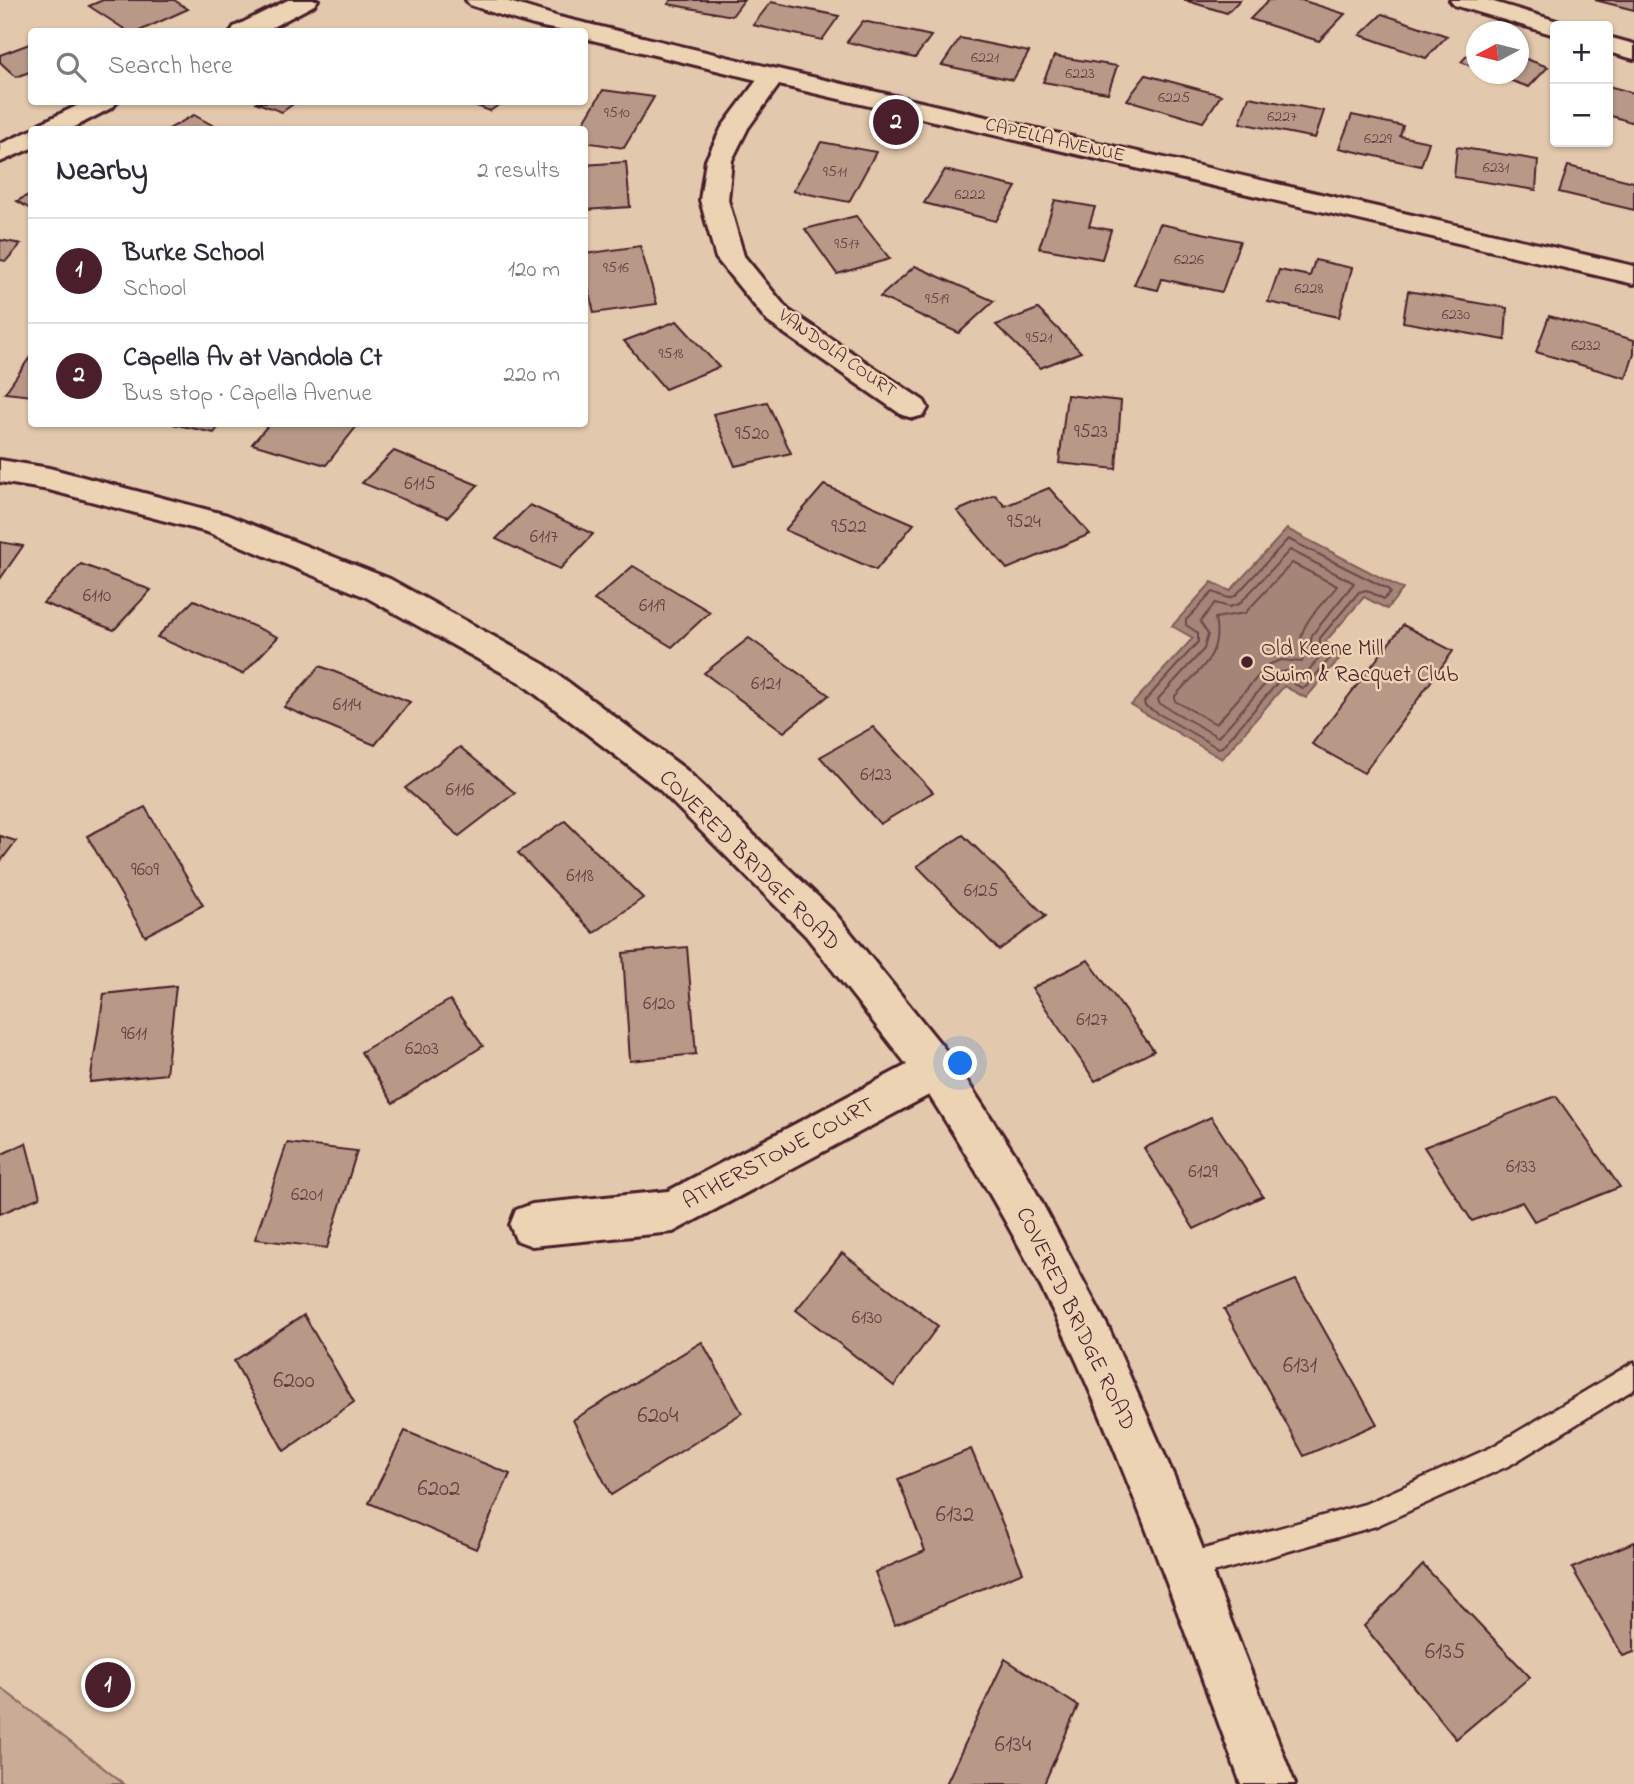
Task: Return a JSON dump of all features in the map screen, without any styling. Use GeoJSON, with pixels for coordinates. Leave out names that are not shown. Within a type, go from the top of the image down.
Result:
{"type":"FeatureCollection","features":[{"type":"Feature","properties":{"kind":"street"},"geometry":{"type":"LineString","coordinates":[[251,28],[306,0]]}},
{"type":"Feature","properties":{"kind":"street","name":"CAPELLA AVENUE"},"geometry":{"type":"LineString","coordinates":[[478,0],[573,28]]}},
{"type":"Feature","properties":{"kind":"street"},"geometry":{"type":"LineString","coordinates":[[1462,0],[1550,26]]}},
{"type":"Feature","properties":{"kind":"street","name":"CAPELLA AVENUE"},"geometry":{"type":"LineString","coordinates":[[588,32],[1634,275]]}},
{"type":"Feature","properties":{"kind":"street"},"geometry":{"type":"LineString","coordinates":[[1613,46],[1634,52]]}},
{"type":"Feature","properties":{"kind":"street","name":"VANDOLA COURT"},"geometry":{"type":"LineString","coordinates":[[773,76],[735,127],[719,160],[714,201],[730,258],[778,316],[913,408]]}},
{"type":"Feature","properties":{"kind":"street"},"geometry":{"type":"LineString","coordinates":[[56,126],[98,105]]}},
{"type":"Feature","properties":{"kind":"street"},"geometry":{"type":"LineString","coordinates":[[0,154],[28,140]]}},
{"type":"Feature","properties":{"kind":"street","name":"COVERED BRIDGE ROAD"},"geometry":{"type":"LineString","coordinates":[[0,471],[49,479],[216,523],[378,588],[533,674],[672,779],[820,924],[936,1070],[1005,1176],[1093,1345],[1152,1481],[1268,1784]]}},
{"type":"Feature","properties":{"kind":"street","name":"ATHERSTONE COURT"},"geometry":{"type":"LineString","coordinates":[[533,1225],[673,1211],[936,1070]]}},
{"type":"Feature","properties":{"kind":"lane"},"geometry":{"type":"LineString","coordinates":[[1185,1567],[1367,1517],[1502,1456],[1634,1375]]}},
{"type":"Feature","properties":{"kind":"shaded area"},"geometry":{"type":"Polygon","coordinates":[[[0,1687],[124,1784],[0,1784],[0,1687]]]}},
{"type":"Feature","properties":{"kind":"water"},"geometry":{"type":"Polygon","coordinates":[[[1287,529],[1403,589],[1387,609],[1364,597],[1325,642],[1344,653],[1306,698],[1284,686],[1222,759],[1131,705],[1193,638],[1172,626],[1212,582],[1230,591],[1287,529]]]}},
{"type":"Feature","properties":{"kind":"building"},"geometry":{"type":"Polygon","coordinates":[[[103,0],[174,0],[188,9],[146,28],[123,28],[89,6],[103,0]]]}},
{"type":"Feature","properties":{"kind":"building"},"geometry":{"type":"Polygon","coordinates":[[[671,0],[744,0],[732,16],[668,4],[671,0]]]}},
{"type":"Feature","properties":{"kind":"building"},"geometry":{"type":"Polygon","coordinates":[[[1184,0],[1240,0],[1227,13],[1184,0]]]}},
{"type":"Feature","properties":{"kind":"building"},"geometry":{"type":"Polygon","coordinates":[[[1269,0],[1301,0],[1345,14],[1319,41],[1250,19],[1269,0]]]}},
{"type":"Feature","properties":{"kind":"building"},"geometry":{"type":"Polygon","coordinates":[[[1595,0],[1634,0],[1634,10],[1595,0]]]}},
{"type":"Feature","properties":{"kind":"building"},"geometry":{"type":"Polygon","coordinates":[[[771,2],[839,16],[822,40],[753,25],[771,2]]]}},
{"type":"Feature","properties":{"kind":"building"},"geometry":{"type":"Polygon","coordinates":[[[1382,14],[1447,36],[1426,58],[1360,35],[1382,14]]]}},
{"type":"Feature","properties":{"kind":"building"},"geometry":{"type":"Polygon","coordinates":[[[863,21],[931,36],[915,58],[847,42],[863,21]]]}},
{"type":"Feature","properties":{"kind":"building"},"geometry":{"type":"Polygon","coordinates":[[[960,38],[1029,52],[1013,80],[942,65],[960,38]]]}},
{"type":"Feature","properties":{"kind":"building"},"geometry":{"type":"Polygon","coordinates":[[[28,44],[28,72],[16,77],[0,62],[0,55],[28,44]]]}},
{"type":"Feature","properties":{"kind":"building"},"geometry":{"type":"Polygon","coordinates":[[[1054,56],[1117,66],[1108,93],[1043,82],[1054,56]]]}},
{"type":"Feature","properties":{"kind":"building"},"geometry":{"type":"Polygon","coordinates":[[[1529,60],[1548,67],[1529,87],[1520,84],[1529,84],[1529,60]]]}},
{"type":"Feature","properties":{"kind":"building"},"geometry":{"type":"Polygon","coordinates":[[[1146,75],[1221,95],[1203,122],[1127,100],[1146,75]]]}},
{"type":"Feature","properties":{"kind":"building"},"geometry":{"type":"Polygon","coordinates":[[[1613,87],[1634,93],[1634,123],[1613,117],[1613,87]]]}},
{"type":"Feature","properties":{"kind":"building"},"geometry":{"type":"Polygon","coordinates":[[[603,90],[654,97],[624,148],[588,143],[588,126],[581,126],[603,90]]]}},
{"type":"Feature","properties":{"kind":"building"},"geometry":{"type":"Polygon","coordinates":[[[1249,97],[1324,111],[1315,138],[1240,123],[1249,97]]]}},
{"type":"Feature","properties":{"kind":"building"},"geometry":{"type":"Polygon","coordinates":[[[263,105],[292,105],[282,112],[263,105]]]}},
{"type":"Feature","properties":{"kind":"building"},"geometry":{"type":"Polygon","coordinates":[[[474,105],[499,105],[490,111],[474,105]]]}},
{"type":"Feature","properties":{"kind":"building"},"geometry":{"type":"Polygon","coordinates":[[[194,115],[214,126],[174,126],[194,115]]]}},
{"type":"Feature","properties":{"kind":"building"},"geometry":{"type":"Polygon","coordinates":[[[1352,115],[1403,126],[1400,136],[1429,142],[1421,166],[1339,148],[1352,115]]]}},
{"type":"Feature","properties":{"kind":"building"},"geometry":{"type":"Polygon","coordinates":[[[821,142],[876,152],[849,202],[793,191],[821,142]]]}},
{"type":"Feature","properties":{"kind":"building"},"geometry":{"type":"Polygon","coordinates":[[[1457,147],[1538,160],[1536,190],[1454,177],[1457,147]]]}},
{"type":"Feature","properties":{"kind":"building"},"geometry":{"type":"Polygon","coordinates":[[[626,162],[630,207],[588,210],[588,165],[626,162]]]}},
{"type":"Feature","properties":{"kind":"building"},"geometry":{"type":"Polygon","coordinates":[[[1568,166],[1634,182],[1634,210],[1559,192],[1568,166]]]}},
{"type":"Feature","properties":{"kind":"building"},"geometry":{"type":"Polygon","coordinates":[[[945,170],[1016,187],[996,221],[924,203],[945,170]]]}},
{"type":"Feature","properties":{"kind":"building"},"geometry":{"type":"Polygon","coordinates":[[[28,195],[28,208],[17,201],[28,195]]]}},
{"type":"Feature","properties":{"kind":"building"},"geometry":{"type":"Polygon","coordinates":[[[1055,200],[1095,207],[1089,226],[1111,230],[1102,259],[1039,248],[1055,200]]]}},
{"type":"Feature","properties":{"kind":"building"},"geometry":{"type":"Polygon","coordinates":[[[856,216],[890,259],[837,274],[805,229],[856,216]]]}},
{"type":"Feature","properties":{"kind":"building"},"geometry":{"type":"Polygon","coordinates":[[[1160,224],[1240,241],[1222,292],[1162,279],[1158,290],[1134,285],[1160,224]]]}},
{"type":"Feature","properties":{"kind":"building"},"geometry":{"type":"Polygon","coordinates":[[[0,240],[21,244],[6,261],[0,260],[0,240]]]}},
{"type":"Feature","properties":{"kind":"building"},"geometry":{"type":"Polygon","coordinates":[[[640,246],[657,304],[594,313],[588,286],[588,253],[640,246]]]}},
{"type":"Feature","properties":{"kind":"building"},"geometry":{"type":"Polygon","coordinates":[[[1315,260],[1352,268],[1339,317],[1268,302],[1279,270],[1310,276],[1315,260]]]}},
{"type":"Feature","properties":{"kind":"building"},"geometry":{"type":"Polygon","coordinates":[[[915,266],[994,301],[959,333],[880,297],[915,266]]]}},
{"type":"Feature","properties":{"kind":"building"},"geometry":{"type":"Polygon","coordinates":[[[1408,291],[1507,308],[1505,340],[1403,322],[1408,291]]]}},
{"type":"Feature","properties":{"kind":"building"},"geometry":{"type":"Polygon","coordinates":[[[1038,309],[1081,352],[1040,368],[996,325],[1038,309]]]}},
{"type":"Feature","properties":{"kind":"building"},"geometry":{"type":"Polygon","coordinates":[[[1549,316],[1634,340],[1634,354],[1626,378],[1536,352],[1549,316]]]}},
{"type":"Feature","properties":{"kind":"building"},"geometry":{"type":"Polygon","coordinates":[[[677,321],[719,367],[665,389],[624,341],[677,321]]]}},
{"type":"Feature","properties":{"kind":"building"},"geometry":{"type":"Polygon","coordinates":[[[28,360],[28,396],[5,393],[28,360]]]}},
{"type":"Feature","properties":{"kind":"building"},"geometry":{"type":"Polygon","coordinates":[[[1067,395],[1121,401],[1116,469],[1059,463],[1067,395]]]}},
{"type":"Feature","properties":{"kind":"building"},"geometry":{"type":"Polygon","coordinates":[[[767,402],[791,453],[735,466],[713,414],[767,402]]]}},
{"type":"Feature","properties":{"kind":"building"},"geometry":{"type":"Polygon","coordinates":[[[187,427],[219,427],[214,433],[187,427]]]}},
{"type":"Feature","properties":{"kind":"building"},"geometry":{"type":"Polygon","coordinates":[[[266,427],[356,427],[326,465],[252,444],[266,427]]]}},
{"type":"Feature","properties":{"kind":"building"},"geometry":{"type":"Polygon","coordinates":[[[394,451],[478,485],[448,517],[362,483],[394,451]]]}},
{"type":"Feature","properties":{"kind":"building"},"geometry":{"type":"Polygon","coordinates":[[[824,485],[914,524],[876,570],[785,530],[824,485]]]}},
{"type":"Feature","properties":{"kind":"building"},"geometry":{"type":"Polygon","coordinates":[[[1049,488],[1090,534],[1007,569],[957,511],[995,495],[1005,506],[1049,488]]]}},
{"type":"Feature","properties":{"kind":"building"},"geometry":{"type":"Polygon","coordinates":[[[530,505],[593,534],[560,569],[496,539],[530,505]]]}},
{"type":"Feature","properties":{"kind":"building"},"geometry":{"type":"Polygon","coordinates":[[[0,542],[23,546],[0,579],[0,542]]]}},
{"type":"Feature","properties":{"kind":"building"},"geometry":{"type":"Polygon","coordinates":[[[81,564],[151,590],[114,630],[43,603],[81,564]]]}},
{"type":"Feature","properties":{"kind":"building"},"geometry":{"type":"Polygon","coordinates":[[[633,566],[710,612],[672,647],[594,600],[633,566]]]}},
{"type":"Feature","properties":{"kind":"building"},"geometry":{"type":"Polygon","coordinates":[[[194,600],[278,637],[243,674],[157,637],[194,600]]]}},
{"type":"Feature","properties":{"kind":"building"},"geometry":{"type":"Polygon","coordinates":[[[1403,625],[1453,651],[1364,773],[1312,744],[1403,625]]]}},
{"type":"Feature","properties":{"kind":"building"},"geometry":{"type":"Polygon","coordinates":[[[749,638],[829,695],[784,732],[704,673],[749,638]]]}},
{"type":"Feature","properties":{"kind":"building"},"geometry":{"type":"Polygon","coordinates":[[[320,666],[410,702],[375,745],[284,707],[320,666]]]}},
{"type":"Feature","properties":{"kind":"building"},"geometry":{"type":"Polygon","coordinates":[[[873,727],[933,792],[880,824],[820,757],[873,727]]]}},
{"type":"Feature","properties":{"kind":"building"},"geometry":{"type":"Polygon","coordinates":[[[460,747],[515,793],[459,836],[405,788],[460,747]]]}},
{"type":"Feature","properties":{"kind":"building"},"geometry":{"type":"Polygon","coordinates":[[[145,807],[203,905],[145,936],[87,836],[145,807]]]}},
{"type":"Feature","properties":{"kind":"building"},"geometry":{"type":"Polygon","coordinates":[[[565,821],[643,898],[594,933],[518,853],[565,821]]]}},
{"type":"Feature","properties":{"kind":"building"},"geometry":{"type":"Polygon","coordinates":[[[963,835],[1046,916],[999,950],[917,866],[963,835]]]}},
{"type":"Feature","properties":{"kind":"building"},"geometry":{"type":"Polygon","coordinates":[[[0,836],[16,841],[0,862],[0,836]]]}},
{"type":"Feature","properties":{"kind":"building"},"geometry":{"type":"Polygon","coordinates":[[[687,947],[696,1054],[630,1061],[623,953],[687,947]]]}},
{"type":"Feature","properties":{"kind":"building"},"geometry":{"type":"Polygon","coordinates":[[[1088,960],[1154,1051],[1095,1081],[1032,988],[1088,960]]]}},
{"type":"Feature","properties":{"kind":"building"},"geometry":{"type":"Polygon","coordinates":[[[176,986],[166,1074],[90,1082],[104,994],[176,986]]]}},
{"type":"Feature","properties":{"kind":"building"},"geometry":{"type":"Polygon","coordinates":[[[450,1000],[483,1046],[393,1103],[361,1052],[450,1000]]]}},
{"type":"Feature","properties":{"kind":"building"},"geometry":{"type":"Polygon","coordinates":[[[1556,1096],[1620,1187],[1534,1221],[1522,1202],[1472,1221],[1424,1147],[1556,1096]]]}},
{"type":"Feature","properties":{"kind":"building"},"geometry":{"type":"Polygon","coordinates":[[[1211,1117],[1263,1196],[1194,1229],[1144,1148],[1211,1117]]]}},
{"type":"Feature","properties":{"kind":"building"},"geometry":{"type":"Polygon","coordinates":[[[26,1143],[40,1197],[0,1214],[0,1155],[26,1143]]]}},
{"type":"Feature","properties":{"kind":"building"},"geometry":{"type":"Polygon","coordinates":[[[287,1143],[357,1151],[327,1248],[255,1239],[287,1143]]]}},
{"type":"Feature","properties":{"kind":"building"},"geometry":{"type":"Polygon","coordinates":[[[842,1253],[938,1326],[894,1386],[796,1310],[842,1253]]]}},
{"type":"Feature","properties":{"kind":"building"},"geometry":{"type":"Polygon","coordinates":[[[1296,1280],[1377,1424],[1304,1456],[1224,1309],[1296,1280]]]}},
{"type":"Feature","properties":{"kind":"building"},"geometry":{"type":"Polygon","coordinates":[[[304,1315],[354,1402],[284,1451],[234,1361],[304,1315]]]}},
{"type":"Feature","properties":{"kind":"building"},"geometry":{"type":"Polygon","coordinates":[[[702,1342],[742,1413],[611,1495],[573,1420],[702,1342]]]}},
{"type":"Feature","properties":{"kind":"building"},"geometry":{"type":"Polygon","coordinates":[[[405,1431],[510,1474],[476,1549],[369,1503],[405,1431]]]}},
{"type":"Feature","properties":{"kind":"building"},"geometry":{"type":"Polygon","coordinates":[[[971,1449],[1023,1572],[895,1625],[875,1572],[925,1551],[898,1479],[971,1449]]]}},
{"type":"Feature","properties":{"kind":"building"},"geometry":{"type":"Polygon","coordinates":[[[1634,1542],[1634,1652],[1623,1656],[1572,1568],[1634,1542]]]}},
{"type":"Feature","properties":{"kind":"building"},"geometry":{"type":"Polygon","coordinates":[[[1423,1565],[1530,1677],[1456,1739],[1364,1626],[1423,1565]]]}},
{"type":"Feature","properties":{"kind":"building"},"geometry":{"type":"Polygon","coordinates":[[[1005,1659],[1078,1706],[1044,1784],[946,1784],[1005,1659]]]}},
{"type":"Feature","properties":{"kind":"place","name":"Capella Av at Vandola Ct"},"geometry":{"type":"Point","coordinates":[896,122]}},
{"type":"Feature","properties":{"kind":"place","name":"Old Keene Mill Swim & Racquet Club"},"geometry":{"type":"Point","coordinates":[1247,662]}},
{"type":"Feature","properties":{"kind":"place","name":"Burke School"},"geometry":{"type":"Point","coordinates":[108,1685]}}]}
